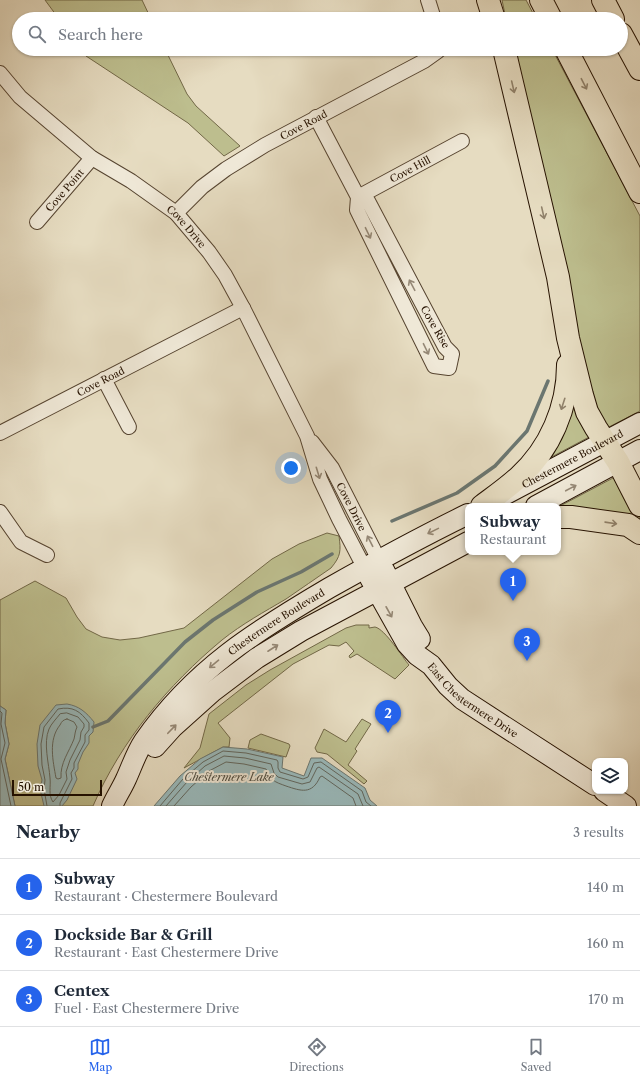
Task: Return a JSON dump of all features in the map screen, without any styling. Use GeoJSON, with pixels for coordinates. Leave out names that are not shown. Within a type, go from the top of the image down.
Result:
{"type":"FeatureCollection","features":[{"type":"Feature","properties":{"kind":"highway"},"geometry":{"type":"LineString","coordinates":[[488,0],[492,12]]}},
{"type":"Feature","properties":{"kind":"highway"},"geometry":{"type":"LineString","coordinates":[[541,0],[547,12]]}},
{"type":"Feature","properties":{"kind":"highway"},"geometry":{"type":"LineString","coordinates":[[603,0],[609,12]]}},
{"type":"Feature","properties":{"kind":"highway"},"geometry":{"type":"LineString","coordinates":[[628,47],[640,69]]}},
{"type":"Feature","properties":{"kind":"highway"},"geometry":{"type":"LineString","coordinates":[[506,56],[558,277],[568,338],[587,412],[618,462],[640,505]]}},
{"type":"Feature","properties":{"kind":"highway"},"geometry":{"type":"LineString","coordinates":[[570,56],[640,192]]}},
{"type":"Feature","properties":{"kind":"highway"},"geometry":{"type":"LineString","coordinates":[[487,503],[520,477],[545,445],[553,431],[566,396],[568,376],[568,338]]}},
{"type":"Feature","properties":{"kind":"highway"},"geometry":{"type":"LineString","coordinates":[[561,518],[571,517],[628,525],[640,533]]}},
{"type":"Feature","properties":{"kind":"main road","name":"Chestermere Boulevard"},"geometry":{"type":"LineString","coordinates":[[489,503],[640,423]]}},
{"type":"Feature","properties":{"kind":"main road"},"geometry":{"type":"LineString","coordinates":[[542,503],[640,450]]}},
{"type":"Feature","properties":{"kind":"main road","name":"Chestermere Boulevard"},"geometry":{"type":"LineString","coordinates":[[112,806],[127,778],[134,758],[144,741],[179,697],[198,678],[241,643],[280,617],[419,537],[465,515]]}},
{"type":"Feature","properties":{"kind":"main road","name":"Chestermere Boulevard"},"geometry":{"type":"LineString","coordinates":[[127,778],[173,727],[212,692],[243,668],[295,634],[465,544]]}},
{"type":"Feature","properties":{"kind":"main road","name":"East Chestermere Drive"},"geometry":{"type":"LineString","coordinates":[[372,564],[383,586],[412,626],[428,652],[431,665],[448,686],[462,699],[592,783]]}},
{"type":"Feature","properties":{"kind":"main road"},"geometry":{"type":"LineString","coordinates":[[608,794],[626,806]]}},
{"type":"Feature","properties":{"kind":"street"},"geometry":{"type":"LineString","coordinates":[[428,0],[432,12]]}},
{"type":"Feature","properties":{"kind":"street","name":"Cove Road"},"geometry":{"type":"LineString","coordinates":[[176,214],[202,187],[226,169],[264,145],[432,56]]}},
{"type":"Feature","properties":{"kind":"street","name":"Cove Drive"},"geometry":{"type":"LineString","coordinates":[[0,73],[20,98],[92,158],[131,181],[176,214],[209,252],[225,275],[243,308],[307,436],[320,480],[339,519],[372,564]]}},
{"type":"Feature","properties":{"kind":"street","name":"Cove Rise"},"geometry":{"type":"LineString","coordinates":[[316,117],[358,197],[357,210],[434,366],[449,368],[452,354],[444,347],[368,201],[358,197]]}},
{"type":"Feature","properties":{"kind":"street","name":"Cove Hill"},"geometry":{"type":"LineString","coordinates":[[358,197],[462,141]]}},
{"type":"Feature","properties":{"kind":"street","name":"Cove Point"},"geometry":{"type":"LineString","coordinates":[[38,222],[92,158]]}},
{"type":"Feature","properties":{"kind":"street","name":"Cove Road"},"geometry":{"type":"LineString","coordinates":[[0,432],[243,308]]}},
{"type":"Feature","properties":{"kind":"street"},"geometry":{"type":"LineString","coordinates":[[104,379],[130,427]]}},
{"type":"Feature","properties":{"kind":"street"},"geometry":{"type":"LineString","coordinates":[[0,512],[21,542],[47,555]]}},
{"type":"Feature","properties":{"kind":"green space"},"geometry":{"type":"Polygon","coordinates":[[[45,0],[142,0],[148,12],[54,12],[45,0]]]}},
{"type":"Feature","properties":{"kind":"green space"},"geometry":{"type":"Polygon","coordinates":[[[502,0],[526,0],[532,12],[505,12],[502,0]]]}},
{"type":"Feature","properties":{"kind":"green space"},"geometry":{"type":"Polygon","coordinates":[[[86,56],[168,56],[187,94],[196,106],[240,146],[224,156],[188,123],[86,56]]]}},
{"type":"Feature","properties":{"kind":"green space"},"geometry":{"type":"Polygon","coordinates":[[[515,56],[556,56],[640,216],[640,411],[609,427],[598,417],[584,374],[515,56]]]}},
{"type":"Feature","properties":{"kind":"green space"},"geometry":{"type":"Polygon","coordinates":[[[572,401],[591,436],[544,461],[572,401]]]}},
{"type":"Feature","properties":{"kind":"green space"},"geometry":{"type":"Polygon","coordinates":[[[613,478],[618,483],[640,518],[640,522],[565,508],[562,505],[613,478]]]}},
{"type":"Feature","properties":{"kind":"green space"},"geometry":{"type":"Polygon","coordinates":[[[327,533],[339,536],[340,541],[340,550],[337,560],[331,568],[286,599],[253,618],[230,634],[202,657],[183,676],[165,695],[132,737],[104,782],[93,806],[15,806],[5,759],[9,744],[5,723],[6,710],[0,706],[0,600],[35,581],[66,598],[86,629],[102,637],[120,640],[139,638],[184,628],[272,559],[299,544],[327,533]]]}},
{"type":"Feature","properties":{"kind":"green space"},"geometry":{"type":"Polygon","coordinates":[[[356,625],[369,625],[369,628],[375,627],[379,629],[389,638],[409,665],[395,679],[357,654],[350,658],[349,656],[354,651],[346,642],[339,646],[329,645],[293,664],[218,723],[230,738],[229,747],[223,747],[184,768],[200,748],[209,714],[246,685],[270,670],[346,628],[356,625]]]}},
{"type":"Feature","properties":{"kind":"green space"},"geometry":{"type":"Polygon","coordinates":[[[362,719],[371,724],[355,749],[357,751],[348,765],[367,781],[364,784],[327,754],[317,752],[315,748],[324,729],[346,742],[362,719]]]}},
{"type":"Feature","properties":{"kind":"green space"},"geometry":{"type":"Polygon","coordinates":[[[261,734],[289,744],[290,746],[286,757],[248,748],[250,740],[261,734]]]}},
{"type":"Feature","properties":{"kind":"water"},"geometry":{"type":"Polygon","coordinates":[[[67,704],[79,708],[88,715],[94,722],[93,732],[89,736],[89,743],[78,764],[78,769],[75,773],[77,779],[67,800],[62,806],[44,806],[40,789],[42,780],[38,766],[37,744],[40,725],[56,705],[67,704]]]}},
{"type":"Feature","properties":{"kind":"water"},"geometry":{"type":"Polygon","coordinates":[[[0,706],[6,710],[5,723],[9,744],[5,759],[15,806],[0,806],[0,706]]]}},
{"type":"Feature","properties":{"kind":"water","name":"Chestermere Lake"},"geometry":{"type":"Polygon","coordinates":[[[223,747],[247,749],[283,757],[282,768],[304,776],[311,758],[322,758],[365,788],[370,800],[377,806],[154,806],[180,776],[200,759],[223,747]]]}},
{"type":"Feature","properties":{"kind":"waterway"},"geometry":{"type":"LineString","coordinates":[[392,521],[457,493],[495,466],[527,431],[548,381]]}},
{"type":"Feature","properties":{"kind":"waterway"},"geometry":{"type":"LineString","coordinates":[[93,727],[108,721],[185,642],[213,620],[257,592],[301,572],[332,554]]}},
{"type":"Feature","properties":{"kind":"place","name":"Subway"},"geometry":{"type":"Point","coordinates":[513,601]}},
{"type":"Feature","properties":{"kind":"place","name":"Centex"},"geometry":{"type":"Point","coordinates":[527,661]}},
{"type":"Feature","properties":{"kind":"place","name":"Dockside Bar & Grill"},"geometry":{"type":"Point","coordinates":[388,733]}}]}
